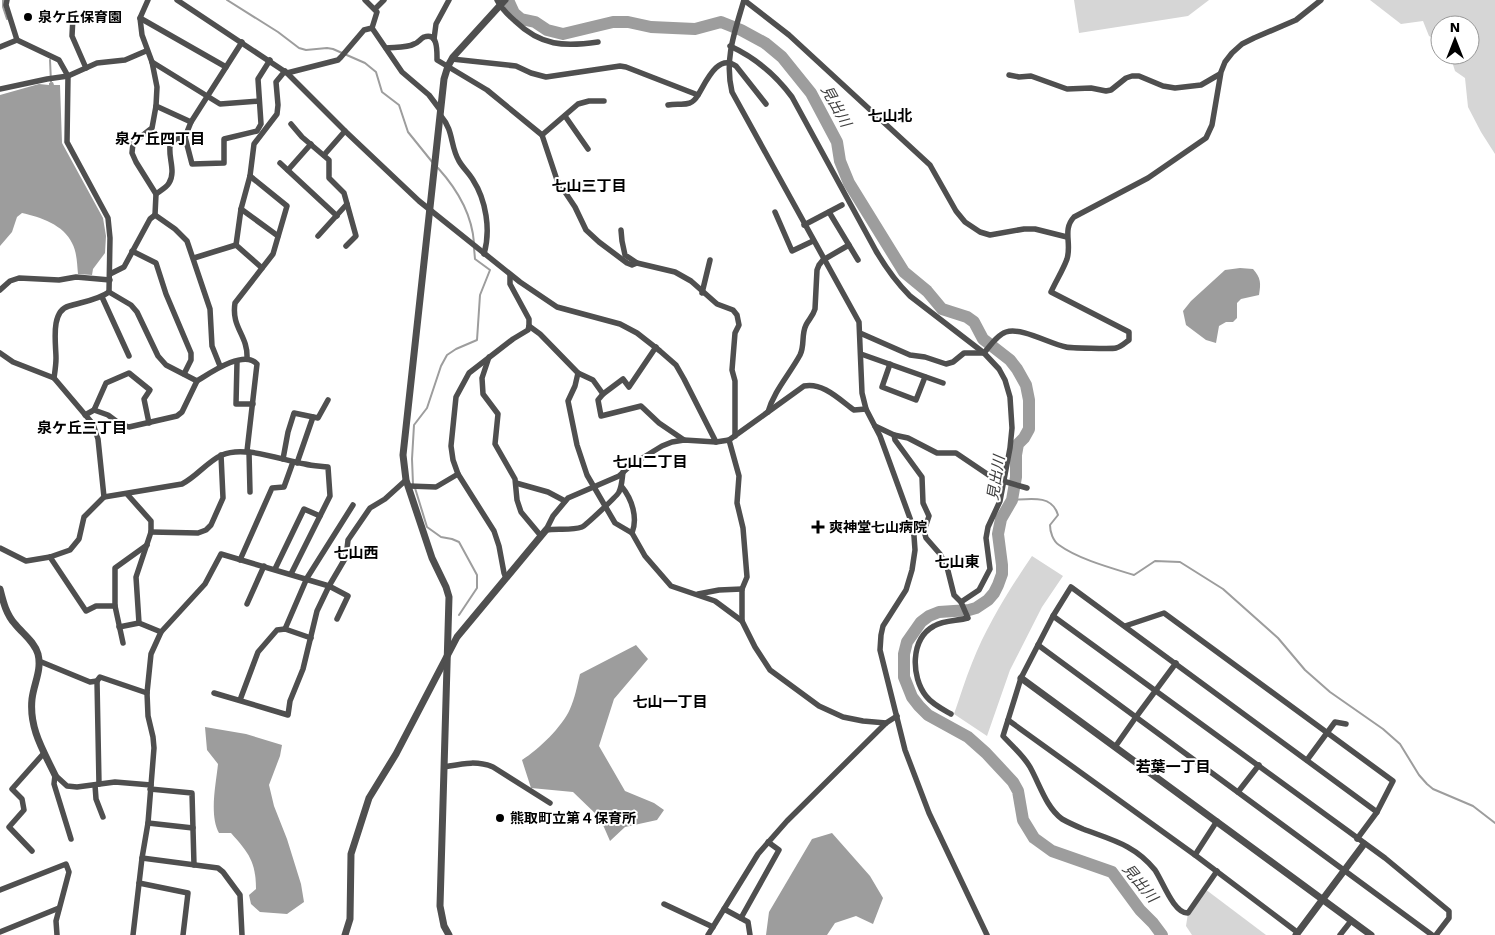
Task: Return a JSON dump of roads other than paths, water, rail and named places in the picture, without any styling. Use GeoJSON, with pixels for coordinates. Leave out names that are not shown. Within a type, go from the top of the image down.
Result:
{"type":"FeatureCollection","features":[{"type":"Feature","properties":{"kind":"street"},"geometry":{"type":"LineString","coordinates":[[7,0],[6,5],[17,40]]}},
{"type":"Feature","properties":{"kind":"street"},"geometry":{"type":"LineString","coordinates":[[0,290],[10,281],[19,278],[59,280],[110,277],[124,267],[150,219],[155,215],[156,194],[132,153],[133,144],[152,128],[156,106],[157,87],[152,62],[146,51],[142,35],[140,18],[148,0]]}},
{"type":"Feature","properties":{"kind":"street"},"geometry":{"type":"LineString","coordinates":[[177,0],[286,72],[345,131],[431,211],[510,275],[558,307],[620,324],[637,333],[656,348],[676,365],[716,442]]}},
{"type":"Feature","properties":{"kind":"street"},"geometry":{"type":"LineString","coordinates":[[365,0],[377,12],[372,28]]}},
{"type":"Feature","properties":{"kind":"street"},"geometry":{"type":"LineString","coordinates":[[374,9],[384,0]]}},
{"type":"Feature","properties":{"kind":"street"},"geometry":{"type":"LineString","coordinates":[[449,0],[436,24],[434,39],[437,45],[438,60],[450,63],[516,66],[546,77],[626,66],[698,95]]}},
{"type":"Feature","properties":{"kind":"street"},"geometry":{"type":"LineString","coordinates":[[987,935],[930,813],[905,750],[880,650],[884,626],[906,590],[915,550],[910,521],[875,426],[866,409],[862,393],[859,322],[823,260],[732,92],[728,63],[730,46],[744,0],[789,34],[930,165],[956,211],[965,222],[980,232],[990,235],[1035,229],[1067,237]]}},
{"type":"Feature","properties":{"kind":"street"},"geometry":{"type":"LineString","coordinates":[[860,334],[910,355],[925,357],[946,364],[953,362],[964,353],[984,353],[999,337],[1007,332],[1014,331],[1066,347],[1114,349],[1129,340],[1129,332],[1051,292],[1067,258],[1067,228],[1069,222],[1074,216],[1148,178],[1206,138],[1212,125],[1220,74],[1225,62],[1242,44],[1296,20],[1322,0]]}},
{"type":"Feature","properties":{"kind":"street"},"geometry":{"type":"LineString","coordinates":[[449,935],[444,926],[440,906],[449,597],[432,558],[408,483],[403,455],[444,79],[450,63],[501,2],[525,31],[532,36],[553,44],[576,45],[598,42]]}},
{"type":"Feature","properties":{"kind":"street"},"geometry":{"type":"LineString","coordinates":[[73,16],[72,36],[86,68]]}},
{"type":"Feature","properties":{"kind":"street"},"geometry":{"type":"LineString","coordinates":[[140,18],[226,66]]}},
{"type":"Feature","properties":{"kind":"street"},"geometry":{"type":"LineString","coordinates":[[372,28],[402,72],[429,95],[446,122],[459,161],[478,189],[486,210],[484,254]]}},
{"type":"Feature","properties":{"kind":"street"},"geometry":{"type":"LineString","coordinates":[[236,245],[250,176],[254,144],[278,114],[276,82],[286,72],[338,60],[364,30],[372,28]]}},
{"type":"Feature","properties":{"kind":"street"},"geometry":{"type":"LineString","coordinates":[[386,48],[413,45],[423,38],[430,36],[434,39]]}},
{"type":"Feature","properties":{"kind":"street"},"geometry":{"type":"LineString","coordinates":[[0,47],[17,40],[60,60],[68,76],[67,142],[108,218],[110,238],[109,292]]}},
{"type":"Feature","properties":{"kind":"street"},"geometry":{"type":"LineString","coordinates":[[242,42],[191,122],[185,137],[192,164],[224,163],[224,139],[257,131],[261,124],[258,79],[270,60]]}},
{"type":"Feature","properties":{"kind":"street"},"geometry":{"type":"LineString","coordinates":[[730,46],[749,55],[766,68],[777,77],[792,96],[876,251],[899,285],[910,296],[984,353],[1005,380],[1011,404],[1012,428],[1000,501],[988,527],[987,548],[990,568],[979,590],[961,602]]}},
{"type":"Feature","properties":{"kind":"street"},"geometry":{"type":"LineString","coordinates":[[0,90],[68,76],[97,63],[125,60],[146,51]]}},
{"type":"Feature","properties":{"kind":"street"},"geometry":{"type":"LineString","coordinates":[[152,62],[220,104],[259,101]]}},
{"type":"Feature","properties":{"kind":"street"},"geometry":{"type":"LineString","coordinates":[[450,63],[487,90],[542,136],[557,180],[575,207],[586,230],[627,263],[632,265],[637,263]]}},
{"type":"Feature","properties":{"kind":"street"},"geometry":{"type":"LineString","coordinates":[[668,105],[689,104],[694,101],[715,67],[728,63],[736,66],[766,104]]}},
{"type":"Feature","properties":{"kind":"street"},"geometry":{"type":"LineString","coordinates":[[1009,75],[1019,77],[1031,76],[1067,89],[1091,88],[1106,92],[1132,76],[1139,76],[1164,86],[1175,88],[1201,85],[1220,74]]}},
{"type":"Feature","properties":{"kind":"street"},"geometry":{"type":"LineString","coordinates":[[542,136],[578,104],[589,101],[604,101]]}},
{"type":"Feature","properties":{"kind":"street"},"geometry":{"type":"LineString","coordinates":[[156,106],[191,122]]}},
{"type":"Feature","properties":{"kind":"street"},"geometry":{"type":"LineString","coordinates":[[565,116],[588,149]]}},
{"type":"Feature","properties":{"kind":"street"},"geometry":{"type":"LineString","coordinates":[[291,124],[329,160],[329,178],[344,194],[356,236],[346,246]]}},
{"type":"Feature","properties":{"kind":"street"},"geometry":{"type":"LineString","coordinates":[[324,155],[345,131]]}},
{"type":"Feature","properties":{"kind":"street"},"geometry":{"type":"LineString","coordinates":[[156,194],[169,184],[173,170],[169,146],[171,141],[185,137]]}},
{"type":"Feature","properties":{"kind":"street"},"geometry":{"type":"LineString","coordinates":[[288,170],[311,144]]}},
{"type":"Feature","properties":{"kind":"street"},"geometry":{"type":"LineString","coordinates":[[280,163],[337,216]]}},
{"type":"Feature","properties":{"kind":"street"},"geometry":{"type":"LineString","coordinates":[[247,358],[248,347],[234,320],[235,303],[273,254],[287,206],[250,176]]}},
{"type":"Feature","properties":{"kind":"street"},"geometry":{"type":"LineString","coordinates":[[318,236],[347,204]]}},
{"type":"Feature","properties":{"kind":"street"},"geometry":{"type":"LineString","coordinates":[[804,225],[842,205]]}},
{"type":"Feature","properties":{"kind":"street"},"geometry":{"type":"LineString","coordinates":[[242,210],[278,236]]}},
{"type":"Feature","properties":{"kind":"street"},"geometry":{"type":"LineString","coordinates":[[775,212],[792,251],[813,241]]}},
{"type":"Feature","properties":{"kind":"street"},"geometry":{"type":"LineString","coordinates":[[829,212],[858,260]]}},
{"type":"Feature","properties":{"kind":"street"},"geometry":{"type":"LineString","coordinates":[[155,215],[175,229],[187,241],[210,309],[212,346],[220,366]]}},
{"type":"Feature","properties":{"kind":"street"},"geometry":{"type":"LineString","coordinates":[[622,230],[625,255],[637,263],[674,272],[691,282],[717,304],[733,310],[737,315],[738,325],[732,370],[735,381],[735,436]]}},
{"type":"Feature","properties":{"kind":"street"},"geometry":{"type":"LineString","coordinates":[[768,412],[771,400],[800,355],[804,345],[806,324],[814,315],[817,270],[823,260],[849,244]]}},
{"type":"Feature","properties":{"kind":"street"},"geometry":{"type":"LineString","coordinates":[[194,258],[236,245]]}},
{"type":"Feature","properties":{"kind":"street"},"geometry":{"type":"LineString","coordinates":[[236,245],[262,268]]}},
{"type":"Feature","properties":{"kind":"street"},"geometry":{"type":"LineString","coordinates":[[132,251],[156,262],[166,294],[191,353],[191,360],[184,374]]}},
{"type":"Feature","properties":{"kind":"street"},"geometry":{"type":"LineString","coordinates":[[702,293],[710,260]]}},
{"type":"Feature","properties":{"kind":"street"},"geometry":{"type":"LineString","coordinates":[[506,578],[494,531],[458,474],[451,446],[456,397],[469,372],[528,330],[529,318],[510,284],[510,275]]}},
{"type":"Feature","properties":{"kind":"street"},"geometry":{"type":"LineString","coordinates":[[109,292],[131,305],[137,312],[158,356],[166,365],[197,381]]}},
{"type":"Feature","properties":{"kind":"street"},"geometry":{"type":"LineString","coordinates":[[54,378],[56,357],[54,336],[60,313],[64,307],[102,297],[109,292]]}},
{"type":"Feature","properties":{"kind":"street"},"geometry":{"type":"LineString","coordinates":[[102,297],[129,356]]}},
{"type":"Feature","properties":{"kind":"street"},"geometry":{"type":"LineString","coordinates":[[529,326],[540,334],[578,373],[594,380],[603,394]]}},
{"type":"Feature","properties":{"kind":"street"},"geometry":{"type":"LineString","coordinates":[[656,348],[629,387],[623,379],[598,400],[601,416],[641,406],[659,423],[684,440]]}},
{"type":"Feature","properties":{"kind":"street"},"geometry":{"type":"LineString","coordinates":[[0,353],[13,362],[54,378],[93,424],[98,438],[104,496]]}},
{"type":"Feature","properties":{"kind":"street"},"geometry":{"type":"LineString","coordinates":[[861,354],[943,383]]}},
{"type":"Feature","properties":{"kind":"street"},"geometry":{"type":"LineString","coordinates":[[489,357],[482,378],[483,394],[498,414],[495,444],[512,471],[521,512],[543,533]]}},
{"type":"Feature","properties":{"kind":"street"},"geometry":{"type":"LineString","coordinates":[[94,410],[108,415],[120,424],[129,427],[177,416],[182,412],[197,381],[220,366],[247,358],[254,360],[257,364],[248,452],[250,492]]}},
{"type":"Feature","properties":{"kind":"street"},"geometry":{"type":"LineString","coordinates":[[237,362],[236,404],[253,404]]}},
{"type":"Feature","properties":{"kind":"street"},"geometry":{"type":"LineString","coordinates":[[890,364],[882,387],[916,400],[925,377]]}},
{"type":"Feature","properties":{"kind":"street"},"geometry":{"type":"LineString","coordinates":[[85,415],[94,410],[106,383],[129,373],[150,390],[144,399],[149,423]]}},
{"type":"Feature","properties":{"kind":"street"},"geometry":{"type":"LineString","coordinates":[[578,373],[575,386],[568,401],[577,445],[593,488],[615,523],[632,533],[645,556],[671,586],[715,601],[742,622],[770,670],[819,706],[843,717],[886,723]]}},
{"type":"Feature","properties":{"kind":"street"},"geometry":{"type":"LineString","coordinates":[[345,935],[350,919],[351,854],[369,798],[396,754],[457,637],[543,533],[565,501],[618,476],[631,465],[672,442],[684,440],[716,442],[729,440],[804,386],[812,384],[822,388],[854,410],[866,409]]}},
{"type":"Feature","properties":{"kind":"street"},"geometry":{"type":"LineString","coordinates":[[282,460],[294,413],[318,418],[328,400]]}},
{"type":"Feature","properties":{"kind":"street"},"geometry":{"type":"LineString","coordinates":[[240,560],[272,488],[284,487],[313,417]]}},
{"type":"Feature","properties":{"kind":"street"},"geometry":{"type":"LineString","coordinates":[[875,426],[894,435],[908,438],[937,453],[956,454],[993,478],[1027,488]]}},
{"type":"Feature","properties":{"kind":"street"},"geometry":{"type":"LineString","coordinates":[[894,435],[922,477],[922,493],[929,516],[925,534],[926,538],[943,561],[954,595],[961,602],[968,618],[933,626],[921,640],[915,658],[916,676],[925,695],[933,704],[951,714]]}},
{"type":"Feature","properties":{"kind":"street"},"geometry":{"type":"LineString","coordinates":[[729,440],[739,476],[737,503],[744,528],[747,577],[742,588],[742,622]]}},
{"type":"Feature","properties":{"kind":"street"},"geometry":{"type":"LineString","coordinates":[[0,548],[26,561],[50,557],[70,550],[79,539],[84,517],[104,496],[127,494],[182,484],[190,480],[221,455],[233,451],[248,452],[282,460],[328,467],[330,496],[291,574]]}},
{"type":"Feature","properties":{"kind":"street"},"geometry":{"type":"LineString","coordinates":[[151,532],[198,533],[206,530],[211,525],[223,498],[221,455]]}},
{"type":"Feature","properties":{"kind":"street"},"geometry":{"type":"LineString","coordinates":[[543,533],[582,527],[588,523],[604,506],[618,495],[622,486],[623,472]]}},
{"type":"Feature","properties":{"kind":"street"},"geometry":{"type":"LineString","coordinates":[[214,693],[288,714],[290,701],[303,669],[317,611],[346,557],[348,540],[370,508],[385,500],[408,483],[436,486],[458,474]]}},
{"type":"Feature","properties":{"kind":"street"},"geometry":{"type":"LineString","coordinates":[[516,483],[548,492],[565,501]]}},
{"type":"Feature","properties":{"kind":"street"},"geometry":{"type":"LineString","coordinates":[[622,486],[628,494],[635,517],[635,526],[632,533]]}},
{"type":"Feature","properties":{"kind":"street"},"geometry":{"type":"LineString","coordinates":[[127,494],[151,521],[151,532],[136,577],[139,623]]}},
{"type":"Feature","properties":{"kind":"street"},"geometry":{"type":"LineString","coordinates":[[285,629],[307,578],[353,505]]}},
{"type":"Feature","properties":{"kind":"street"},"geometry":{"type":"LineString","coordinates":[[275,569],[304,509],[320,516]]}},
{"type":"Feature","properties":{"kind":"street"},"geometry":{"type":"LineString","coordinates":[[914,536],[925,534]]}},
{"type":"Feature","properties":{"kind":"street"},"geometry":{"type":"LineString","coordinates":[[123,643],[115,606],[115,568],[147,545]]}},
{"type":"Feature","properties":{"kind":"street"},"geometry":{"type":"LineString","coordinates":[[133,935],[148,823],[154,748],[148,716],[147,692],[151,654],[162,632],[205,584],[221,554],[307,578],[329,586],[348,596],[337,619]]}},
{"type":"Feature","properties":{"kind":"street"},"geometry":{"type":"LineString","coordinates":[[50,557],[86,610],[96,606],[115,606]]}},
{"type":"Feature","properties":{"kind":"street"},"geometry":{"type":"LineString","coordinates":[[247,604],[264,566]]}},
{"type":"Feature","properties":{"kind":"street"},"geometry":{"type":"LineString","coordinates":[[1217,871],[1188,913],[1184,914],[1176,909],[1154,870],[1136,851],[1121,842],[1073,824],[1062,818],[1050,807],[1026,762],[1003,736],[1021,678],[1053,616],[1071,587],[1377,812]]}},
{"type":"Feature","properties":{"kind":"street"},"geometry":{"type":"LineString","coordinates":[[698,594],[742,588]]}},
{"type":"Feature","properties":{"kind":"street"},"geometry":{"type":"LineString","coordinates":[[0,589],[4,605],[14,623],[34,644],[39,661],[39,670],[32,696],[32,722],[36,735],[55,775],[67,786],[78,788],[115,782],[192,793],[194,865]]}},
{"type":"Feature","properties":{"kind":"street"},"geometry":{"type":"LineString","coordinates":[[1125,626],[1164,613],[1393,781],[1377,812],[1357,839]]}},
{"type":"Feature","properties":{"kind":"street"},"geometry":{"type":"LineString","coordinates":[[1053,616],[1385,858],[1449,912],[1449,918],[1436,935]]}},
{"type":"Feature","properties":{"kind":"street"},"geometry":{"type":"LineString","coordinates":[[119,627],[139,623],[162,632]]}},
{"type":"Feature","properties":{"kind":"street"},"geometry":{"type":"LineString","coordinates":[[240,700],[258,652],[277,630],[285,629],[310,638]]}},
{"type":"Feature","properties":{"kind":"street"},"geometry":{"type":"LineString","coordinates":[[1038,645],[1432,935]]}},
{"type":"Feature","properties":{"kind":"street"},"geometry":{"type":"LineString","coordinates":[[39,661],[90,682],[97,681],[100,677],[147,692]]}},
{"type":"Feature","properties":{"kind":"street"},"geometry":{"type":"LineString","coordinates":[[1115,747],[1176,663]]}},
{"type":"Feature","properties":{"kind":"street"},"geometry":{"type":"LineString","coordinates":[[1021,678],[1371,935]]}},
{"type":"Feature","properties":{"kind":"street"},"geometry":{"type":"LineString","coordinates":[[97,681],[96,799],[103,817]]}},
{"type":"Feature","properties":{"kind":"street"},"geometry":{"type":"LineString","coordinates":[[708,935],[742,877],[768,842],[886,723],[897,716]]}},
{"type":"Feature","properties":{"kind":"street"},"geometry":{"type":"LineString","coordinates":[[1008,720],[1195,854],[1296,934],[1364,844]]}},
{"type":"Feature","properties":{"kind":"street"},"geometry":{"type":"LineString","coordinates":[[1307,760],[1335,722],[1346,724]]}},
{"type":"Feature","properties":{"kind":"street"},"geometry":{"type":"LineString","coordinates":[[32,850],[9,827],[24,810],[22,798],[12,789],[44,752]]}},
{"type":"Feature","properties":{"kind":"street"},"geometry":{"type":"LineString","coordinates":[[444,766],[475,762],[483,763],[493,767],[550,803]]}},
{"type":"Feature","properties":{"kind":"street"},"geometry":{"type":"LineString","coordinates":[[1238,792],[1259,765]]}},
{"type":"Feature","properties":{"kind":"street"},"geometry":{"type":"LineString","coordinates":[[55,775],[54,784],[72,839]]}},
{"type":"Feature","properties":{"kind":"street"},"geometry":{"type":"LineString","coordinates":[[1195,854],[1217,821]]}},
{"type":"Feature","properties":{"kind":"street"},"geometry":{"type":"LineString","coordinates":[[148,823],[193,828]]}},
{"type":"Feature","properties":{"kind":"street"},"geometry":{"type":"LineString","coordinates":[[741,918],[779,850],[768,842]]}},
{"type":"Feature","properties":{"kind":"street"},"geometry":{"type":"LineString","coordinates":[[142,858],[218,868],[240,895],[242,935]]}},
{"type":"Feature","properties":{"kind":"street"},"geometry":{"type":"LineString","coordinates":[[0,890],[66,864],[69,872],[56,921],[57,935]]}},
{"type":"Feature","properties":{"kind":"street"},"geometry":{"type":"LineString","coordinates":[[139,882],[188,893],[183,935]]}},
{"type":"Feature","properties":{"kind":"street"},"geometry":{"type":"LineString","coordinates":[[664,904],[713,927]]}},
{"type":"Feature","properties":{"kind":"street"},"geometry":{"type":"LineString","coordinates":[[0,932],[59,908]]}},
{"type":"Feature","properties":{"kind":"street"},"geometry":{"type":"LineString","coordinates":[[724,909],[748,922],[750,935]]}},
{"type":"Feature","properties":{"kind":"street"},"geometry":{"type":"LineString","coordinates":[[1340,935],[1351,921]]}},
{"type":"Feature","properties":{"kind":"waterway"},"geometry":{"type":"LineString","coordinates":[[3,0],[7,19]]}},
{"type":"Feature","properties":{"kind":"waterway"},"geometry":{"type":"LineString","coordinates":[[227,0],[278,32],[299,48],[306,50],[333,49],[365,63],[376,72],[382,92],[399,105],[408,132],[433,163]]}},
{"type":"Feature","properties":{"kind":"waterway","name":"見出川"},"geometry":{"type":"LineString","coordinates":[[508,0],[514,13],[521,19],[535,22],[547,30],[563,34],[613,22],[628,22],[651,27],[695,29],[721,22],[765,43],[782,57],[811,93],[837,142],[840,161],[849,183],[904,272],[927,291],[942,309],[967,317],[974,322],[983,339],[1010,360],[1017,369],[1026,385],[1029,400],[1029,429],[1018,444],[1016,477],[1012,500],[1001,519],[998,534],[1002,565],[1002,574],[998,585],[988,600],[976,608],[939,612],[921,622],[907,642],[904,654],[904,677],[912,697],[928,715],[968,737],[1013,782],[1018,791],[1023,820],[1034,838],[1052,851],[1112,872],[1140,910],[1162,935]]}},
{"type":"Feature","properties":{"kind":"waterway"},"geometry":{"type":"LineString","coordinates":[[50,60],[51,82]]}},
{"type":"Feature","properties":{"kind":"waterway"},"geometry":{"type":"LineString","coordinates":[[438,168],[457,193],[467,212],[474,243]]}},
{"type":"Feature","properties":{"kind":"waterway"},"geometry":{"type":"LineString","coordinates":[[413,484],[414,425],[427,408],[441,366],[447,355],[477,340],[480,295],[490,270],[475,259],[474,248]]}},
{"type":"Feature","properties":{"kind":"waterway"},"geometry":{"type":"LineString","coordinates":[[415,488],[427,527],[441,537],[459,542],[477,575],[477,588],[459,615]]}},
{"type":"Feature","properties":{"kind":"waterway"},"geometry":{"type":"LineString","coordinates":[[1012,500],[1039,499],[1051,504],[1058,515],[1050,525],[1054,539],[1067,550],[1085,559],[1134,575],[1155,561],[1180,562],[1223,589],[1278,638],[1305,670],[1330,692],[1383,729],[1400,744],[1419,775],[1427,784],[1433,789],[1473,806],[1495,823]]}},
{"type":"Feature","properties":{"kind":"place","name":"泉ケ丘保育園"},"geometry":{"type":"Point","coordinates":[28,17]}},
{"type":"Feature","properties":{"kind":"place","name":"爽神堂七山病院"},"geometry":{"type":"Point","coordinates":[818,527]}},
{"type":"Feature","properties":{"kind":"place","name":"熊取町立第４保育所"},"geometry":{"type":"Point","coordinates":[500,818]}},
{"type":"Feature","properties":{"kind":"district","name":"七山北"},"geometry":{"type":"Point","coordinates":[890,116]}},
{"type":"Feature","properties":{"kind":"district","name":"泉ケ丘四丁目"},"geometry":{"type":"Point","coordinates":[160,139]}},
{"type":"Feature","properties":{"kind":"district","name":"七山三丁目"},"geometry":{"type":"Point","coordinates":[589,186]}},
{"type":"Feature","properties":{"kind":"district","name":"泉ケ丘三丁目"},"geometry":{"type":"Point","coordinates":[82,428]}},
{"type":"Feature","properties":{"kind":"district","name":"七山二丁目"},"geometry":{"type":"Point","coordinates":[650,462]}},
{"type":"Feature","properties":{"kind":"district","name":"七山西"},"geometry":{"type":"Point","coordinates":[356,553]}},
{"type":"Feature","properties":{"kind":"district","name":"七山東"},"geometry":{"type":"Point","coordinates":[957,562]}},
{"type":"Feature","properties":{"kind":"district","name":"七山一丁目"},"geometry":{"type":"Point","coordinates":[670,702]}},
{"type":"Feature","properties":{"kind":"district","name":"若葉一丁目"},"geometry":{"type":"Point","coordinates":[1173,767]}}]}
